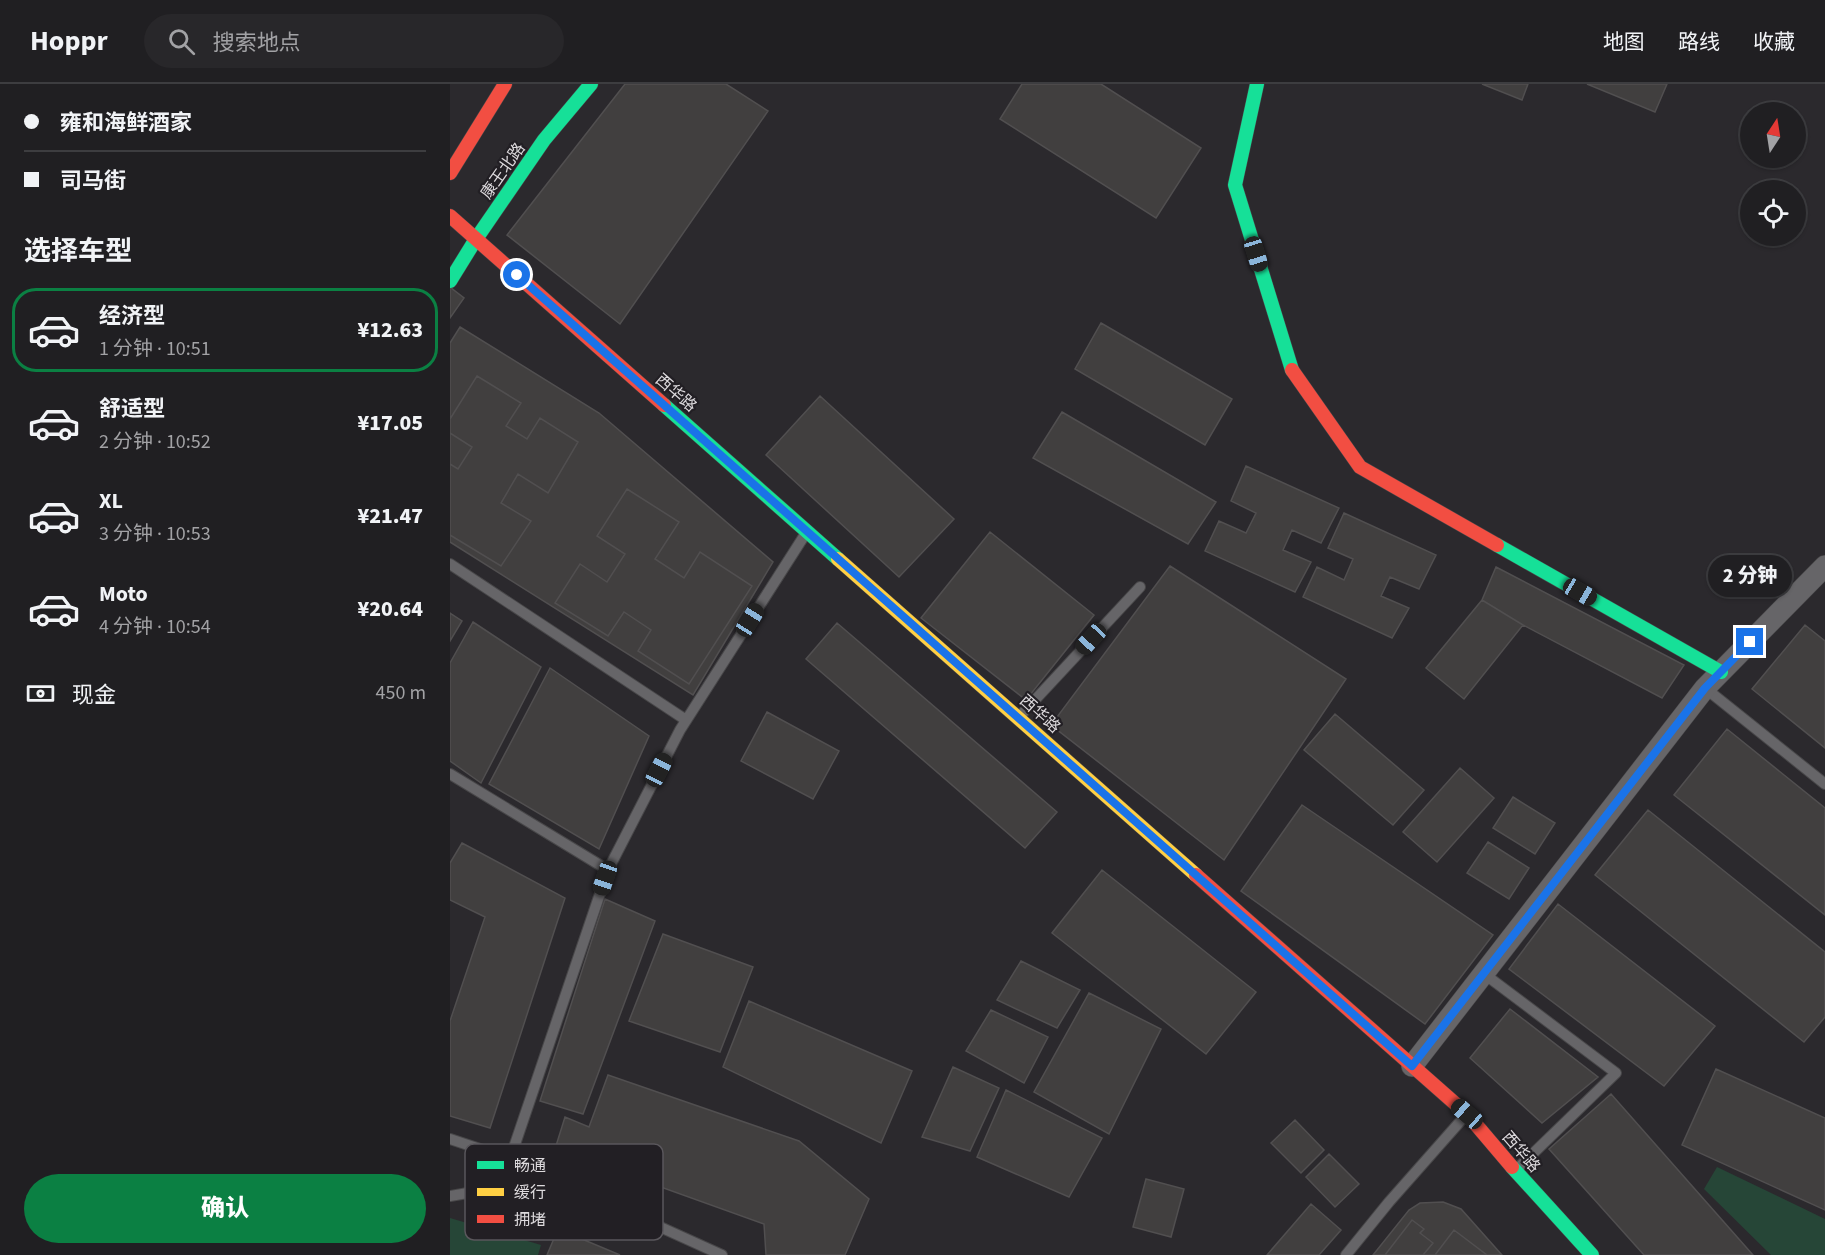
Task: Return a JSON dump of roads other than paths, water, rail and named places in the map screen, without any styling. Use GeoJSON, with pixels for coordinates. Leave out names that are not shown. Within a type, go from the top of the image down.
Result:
{"type":"FeatureCollection","features":[{"type":"Feature","properties":{"kind":"street"},"geometry":{"type":"LineString","coordinates":[[450,173],[505,84]]}},
{"type":"Feature","properties":{"kind":"street","name":"康王北路"},"geometry":{"type":"LineString","coordinates":[[450,281],[544,140],[591,84]]}},
{"type":"Feature","properties":{"kind":"street"},"geometry":{"type":"LineString","coordinates":[[1257,84],[1235,185],[1291,369],[1360,467],[1721,672]]}},
{"type":"Feature","properties":{"kind":"street","name":"西华路"},"geometry":{"type":"LineString","coordinates":[[450,216],[1467,1114],[1592,1255]]}},
{"type":"Feature","properties":{"kind":"street"},"geometry":{"type":"LineString","coordinates":[[1412,1066],[1705,688],[1825,566]]}},
{"type":"Feature","properties":{"kind":"lane"},"geometry":{"type":"LineString","coordinates":[[515,1144],[608,870],[686,720],[807,530]]}},
{"type":"Feature","properties":{"kind":"lane"},"geometry":{"type":"LineString","coordinates":[[450,564],[686,720]]}},
{"type":"Feature","properties":{"kind":"lane"},"geometry":{"type":"LineString","coordinates":[[1018,717],[1140,587]]}},
{"type":"Feature","properties":{"kind":"lane"},"geometry":{"type":"LineString","coordinates":[[1705,688],[1825,784]]}},
{"type":"Feature","properties":{"kind":"lane"},"geometry":{"type":"LineString","coordinates":[[450,774],[608,870]]}},
{"type":"Feature","properties":{"kind":"lane"},"geometry":{"type":"LineString","coordinates":[[1483,973],[1616,1073],[1515,1170]]}},
{"type":"Feature","properties":{"kind":"lane"},"geometry":{"type":"LineString","coordinates":[[1346,1255],[1389,1202],[1467,1114]]}},
{"type":"Feature","properties":{"kind":"lane"},"geometry":{"type":"LineString","coordinates":[[450,1139],[465,1144]]}},
{"type":"Feature","properties":{"kind":"lane"},"geometry":{"type":"LineString","coordinates":[[450,1196],[465,1193]]}},
{"type":"Feature","properties":{"kind":"lane"},"geometry":{"type":"LineString","coordinates":[[663,1228],[722,1255]]}}]}
